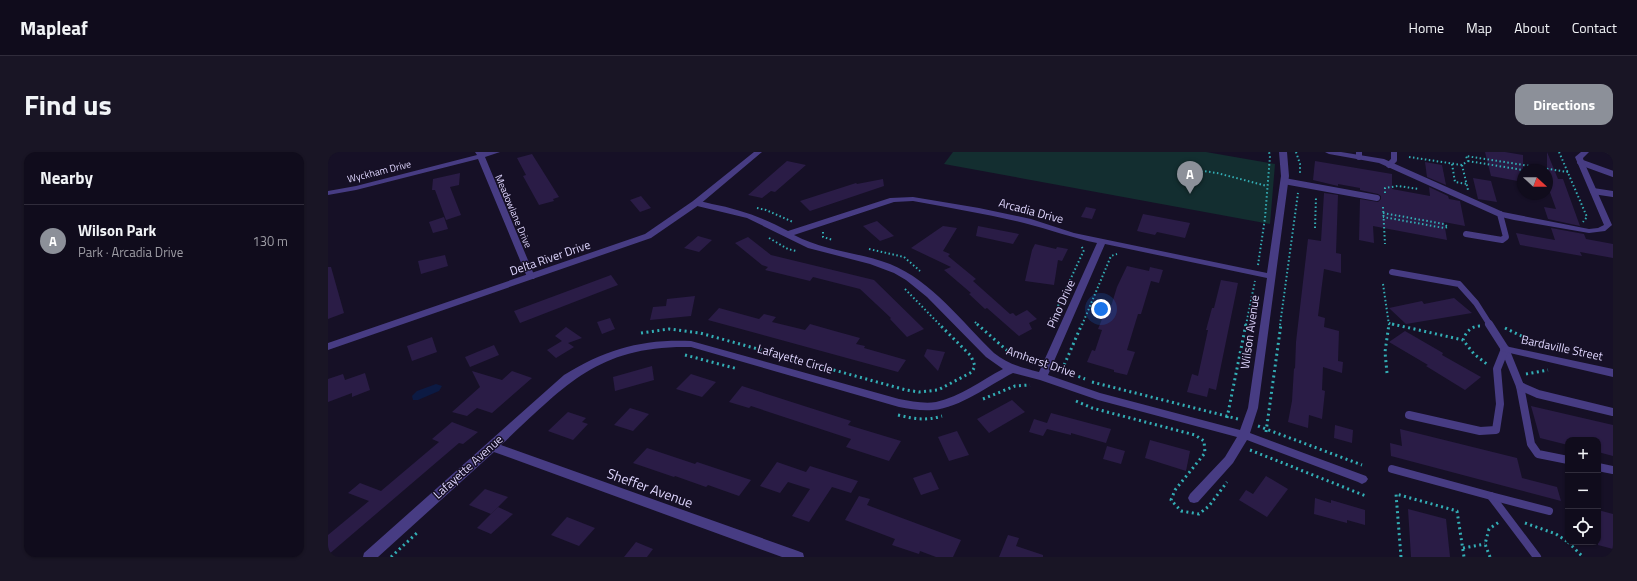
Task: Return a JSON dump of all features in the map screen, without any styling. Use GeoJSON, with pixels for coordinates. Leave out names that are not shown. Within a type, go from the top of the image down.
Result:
{"type":"FeatureCollection","features":[{"type":"Feature","properties":{"kind":"main road"},"geometry":{"type":"LineString","coordinates":[[1609,152],[1613,154]]}},
{"type":"Feature","properties":{"kind":"street","name":"Wyckham Drive"},"geometry":{"type":"LineString","coordinates":[[328,193],[356,188],[480,154],[496,152]]}},
{"type":"Feature","properties":{"kind":"street","name":"Delta River Drive"},"geometry":{"type":"LineString","coordinates":[[328,347],[648,236],[696,203],[758,152]]}},
{"type":"Feature","properties":{"kind":"street","name":"Wilson Avenue"},"geometry":{"type":"LineString","coordinates":[[1194,498],[1229,460],[1244,435],[1253,408],[1284,181],[1285,162],[1283,152]]}},
{"type":"Feature","properties":{"kind":"street"},"geometry":{"type":"LineString","coordinates":[[1329,152],[1359,154],[1389,165],[1500,214],[1514,218],[1589,231],[1598,231],[1605,229],[1608,225],[1580,162],[1579,157],[1585,152]]}},
{"type":"Feature","properties":{"kind":"street","name":"Meadowlane Drive"},"geometry":{"type":"LineString","coordinates":[[480,154],[531,277]]}},
{"type":"Feature","properties":{"kind":"street","name":"Arcadia Drive"},"geometry":{"type":"LineString","coordinates":[[788,234],[893,200],[913,199],[979,210],[1102,242],[1271,276]]}},
{"type":"Feature","properties":{"kind":"street","name":"Amherst Drive"},"geometry":{"type":"LineString","coordinates":[[696,203],[738,212],[758,219],[812,246],[875,262],[893,269],[908,277],[990,355],[1000,363],[1012,369],[1042,377],[1098,396],[1244,435],[1362,480]]}},
{"type":"Feature","properties":{"kind":"street","name":"Pino Drive"},"geometry":{"type":"LineString","coordinates":[[1042,377],[1102,242]]}},
{"type":"Feature","properties":{"kind":"street","name":"Lafayette Circle"},"geometry":{"type":"LineString","coordinates":[[568,378],[593,362],[626,349],[668,342],[691,344],[899,403],[919,407],[936,406],[953,400],[1012,369]]}},
{"type":"Feature","properties":{"kind":"street","name":"Bardaville Street"},"geometry":{"type":"LineString","coordinates":[[1505,349],[1613,373]]}},
{"type":"Feature","properties":{"kind":"street","name":"Lafayette Avenue"},"geometry":{"type":"LineString","coordinates":[[369,557],[568,378]]}},
{"type":"Feature","properties":{"kind":"street","name":"Sheffer Avenue"},"geometry":{"type":"LineString","coordinates":[[491,446],[798,557]]}},
{"type":"Feature","properties":{"kind":"lane"},"geometry":{"type":"LineString","coordinates":[[1389,165],[1394,160],[1394,152]]}},
{"type":"Feature","properties":{"kind":"lane"},"geometry":{"type":"LineString","coordinates":[[1580,162],[1613,174]]}},
{"type":"Feature","properties":{"kind":"lane"},"geometry":{"type":"LineString","coordinates":[[1284,181],[1377,198]]}},
{"type":"Feature","properties":{"kind":"lane"},"geometry":{"type":"LineString","coordinates":[[1593,191],[1613,194]]}},
{"type":"Feature","properties":{"kind":"lane"},"geometry":{"type":"LineString","coordinates":[[1466,234],[1502,240],[1506,237],[1500,214]]}},
{"type":"Feature","properties":{"kind":"lane"},"geometry":{"type":"LineString","coordinates":[[1392,272],[1459,284],[1476,303],[1505,349],[1520,386],[1531,444],[1538,454],[1565,459]]}},
{"type":"Feature","properties":{"kind":"lane"},"geometry":{"type":"LineString","coordinates":[[1409,415],[1480,431],[1496,430],[1500,404],[1497,369],[1505,349]]}},
{"type":"Feature","properties":{"kind":"lane"},"geometry":{"type":"LineString","coordinates":[[1520,386],[1538,394],[1613,412]]}},
{"type":"Feature","properties":{"kind":"lane"},"geometry":{"type":"LineString","coordinates":[[1601,468],[1613,470]]}},
{"type":"Feature","properties":{"kind":"lane"},"geometry":{"type":"LineString","coordinates":[[1392,469],[1549,511]]}},
{"type":"Feature","properties":{"kind":"lane"},"geometry":{"type":"LineString","coordinates":[[1492,496],[1508,520],[1537,557]]}},
{"type":"Feature","properties":{"kind":"path"},"geometry":{"type":"LineString","coordinates":[[1224,430],[1256,273],[1265,218],[1269,152]]}},
{"type":"Feature","properties":{"kind":"path"},"geometry":{"type":"LineString","coordinates":[[1465,152],[1468,161]]}},
{"type":"Feature","properties":{"kind":"path"},"geometry":{"type":"LineString","coordinates":[[1559,152],[1587,217],[1584,221],[1580,222]]}},
{"type":"Feature","properties":{"kind":"path"},"geometry":{"type":"LineString","coordinates":[[1466,156],[1517,164]]}},
{"type":"Feature","properties":{"kind":"path"},"geometry":{"type":"LineString","coordinates":[[1409,157],[1462,165],[1468,161],[1517,169]]}},
{"type":"Feature","properties":{"kind":"path"},"geometry":{"type":"LineString","coordinates":[[1452,164],[1455,182],[1467,184]]}},
{"type":"Feature","properties":{"kind":"path"},"geometry":{"type":"LineString","coordinates":[[1462,165],[1470,196]]}},
{"type":"Feature","properties":{"kind":"path"},"geometry":{"type":"LineString","coordinates":[[1553,170],[1568,172]]}},
{"type":"Feature","properties":{"kind":"path"},"geometry":{"type":"LineString","coordinates":[[1190,176],[1203,172],[1217,173],[1267,186]]}},
{"type":"Feature","properties":{"kind":"path"},"geometry":{"type":"LineString","coordinates":[[1397,181],[1398,186]]}},
{"type":"Feature","properties":{"kind":"path"},"geometry":{"type":"LineString","coordinates":[[1385,195],[1385,188],[1398,186],[1421,190]]}},
{"type":"Feature","properties":{"kind":"path"},"geometry":{"type":"LineString","coordinates":[[1315,228],[1317,195]]}},
{"type":"Feature","properties":{"kind":"path"},"geometry":{"type":"LineString","coordinates":[[1383,207],[1385,244]]}},
{"type":"Feature","properties":{"kind":"path"},"geometry":{"type":"LineString","coordinates":[[1383,213],[1444,224],[1448,227],[1444,228],[1383,217]]}},
{"type":"Feature","properties":{"kind":"path"},"geometry":{"type":"LineString","coordinates":[[827,228],[823,232],[823,237],[839,242]]}},
{"type":"Feature","properties":{"kind":"path"},"geometry":{"type":"LineString","coordinates":[[764,234],[788,249],[803,252]]}},
{"type":"Feature","properties":{"kind":"path"},"geometry":{"type":"LineString","coordinates":[[1058,306],[1084,250],[1081,245]]}},
{"type":"Feature","properties":{"kind":"path"},"geometry":{"type":"LineString","coordinates":[[868,249],[904,257],[921,273]]}},
{"type":"Feature","properties":{"kind":"path"},"geometry":{"type":"LineString","coordinates":[[1062,370],[1111,256],[1120,253]]}},
{"type":"Feature","properties":{"kind":"path"},"geometry":{"type":"LineString","coordinates":[[1383,284],[1389,324],[1384,352],[1387,373]]}},
{"type":"Feature","properties":{"kind":"path"},"geometry":{"type":"LineString","coordinates":[[641,333],[669,329],[700,333],[906,390],[919,392],[938,390],[972,372],[975,366],[971,356],[900,285]]}},
{"type":"Feature","properties":{"kind":"path"},"geometry":{"type":"LineString","coordinates":[[972,319],[1011,354],[1048,364],[1090,381],[1249,422],[1362,465]]}},
{"type":"Feature","properties":{"kind":"path"},"geometry":{"type":"LineString","coordinates":[[1389,324],[1463,340]]}},
{"type":"Feature","properties":{"kind":"path"},"geometry":{"type":"LineString","coordinates":[[1250,450],[1366,496]]}},
{"type":"Feature","properties":{"kind":"path"},"geometry":{"type":"LineString","coordinates":[[1401,557],[1396,494],[1457,511],[1464,557]]}},
{"type":"Feature","properties":{"kind":"path"},"geometry":{"type":"LineString","coordinates":[[1463,548],[1485,544]]}},
{"type":"Feature","properties":{"kind":"path"},"geometry":{"type":"LineString","coordinates":[[1571,545],[1582,557]]}},
{"type":"Feature","properties":{"kind":"green space"},"geometry":{"type":"Polygon","coordinates":[[[953,152],[1206,152],[1275,164],[1270,224],[944,164],[953,152]]]}},
{"type":"Feature","properties":{"kind":"water"},"geometry":{"type":"Polygon","coordinates":[[[436,384],[442,386],[439,391],[418,400],[413,400],[412,396],[417,391],[436,384]]]}},
{"type":"Feature","properties":{"kind":"building"},"geometry":{"type":"Polygon","coordinates":[[[1485,152],[1505,152],[1523,155],[1523,164],[1517,164],[1517,181],[1491,176],[1485,152]]]}},
{"type":"Feature","properties":{"kind":"building"},"geometry":{"type":"Polygon","coordinates":[[[1547,152],[1552,164],[1547,164],[1547,152]]]}},
{"type":"Feature","properties":{"kind":"building"},"geometry":{"type":"Polygon","coordinates":[[[532,154],[559,197],[553,199],[554,201],[539,205],[523,176],[526,175],[517,158],[532,154]]]}},
{"type":"Feature","properties":{"kind":"building"},"geometry":{"type":"Polygon","coordinates":[[[787,161],[806,165],[775,192],[771,191],[762,198],[748,195],[787,161]]]}},
{"type":"Feature","properties":{"kind":"building"},"geometry":{"type":"Polygon","coordinates":[[[1315,161],[1392,174],[1392,189],[1430,196],[1429,187],[1448,196],[1449,199],[1460,201],[1465,226],[1444,222],[1447,240],[1373,226],[1374,243],[1359,240],[1360,199],[1378,202],[1381,199],[1381,196],[1360,190],[1360,188],[1338,184],[1338,186],[1313,180],[1315,161]]]}},
{"type":"Feature","properties":{"kind":"building"},"geometry":{"type":"Polygon","coordinates":[[[1425,162],[1442,165],[1446,185],[1427,177],[1425,162]]]}},
{"type":"Feature","properties":{"kind":"building"},"geometry":{"type":"Polygon","coordinates":[[[1553,167],[1558,179],[1563,179],[1580,226],[1548,219],[1544,207],[1556,209],[1553,200],[1553,167]]]}},
{"type":"Feature","properties":{"kind":"building"},"geometry":{"type":"Polygon","coordinates":[[[460,173],[459,185],[450,187],[461,215],[446,220],[435,190],[432,190],[433,179],[460,173]]]}},
{"type":"Feature","properties":{"kind":"building"},"geometry":{"type":"Polygon","coordinates":[[[1473,178],[1491,181],[1497,202],[1478,199],[1473,178]]]}},
{"type":"Feature","properties":{"kind":"building"},"geometry":{"type":"Polygon","coordinates":[[[883,179],[884,186],[810,211],[800,201],[856,183],[883,179]]]}},
{"type":"Feature","properties":{"kind":"building"},"geometry":{"type":"Polygon","coordinates":[[[1324,193],[1338,195],[1336,253],[1341,254],[1341,273],[1324,269],[1318,316],[1325,318],[1324,327],[1339,331],[1338,361],[1343,362],[1342,373],[1323,367],[1322,390],[1325,391],[1322,419],[1309,415],[1308,428],[1288,422],[1292,401],[1296,342],[1308,239],[1321,241],[1324,193]]]}},
{"type":"Feature","properties":{"kind":"building"},"geometry":{"type":"Polygon","coordinates":[[[641,196],[651,208],[640,212],[630,200],[641,196]]]}},
{"type":"Feature","properties":{"kind":"building"},"geometry":{"type":"Polygon","coordinates":[[[1086,207],[1096,209],[1092,219],[1081,217],[1086,207]]]}},
{"type":"Feature","properties":{"kind":"building"},"geometry":{"type":"Polygon","coordinates":[[[1143,214],[1190,223],[1185,238],[1157,232],[1155,235],[1137,231],[1143,214]]]}},
{"type":"Feature","properties":{"kind":"building"},"geometry":{"type":"Polygon","coordinates":[[[444,217],[448,229],[433,233],[429,222],[444,217]]]}},
{"type":"Feature","properties":{"kind":"building"},"geometry":{"type":"Polygon","coordinates":[[[877,221],[894,236],[880,241],[863,226],[877,221]]]}},
{"type":"Feature","properties":{"kind":"building"},"geometry":{"type":"Polygon","coordinates":[[[943,226],[957,228],[943,251],[950,254],[948,256],[976,279],[973,281],[1010,314],[1013,313],[1016,316],[1027,310],[1037,319],[1029,323],[1032,329],[1019,336],[987,308],[985,309],[969,294],[971,293],[944,270],[951,267],[911,248],[943,226]]]}},
{"type":"Feature","properties":{"kind":"building"},"geometry":{"type":"Polygon","coordinates":[[[978,226],[1019,234],[1013,244],[976,236],[978,226]]]}},
{"type":"Feature","properties":{"kind":"building"},"geometry":{"type":"Polygon","coordinates":[[[1551,228],[1584,234],[1586,239],[1613,244],[1613,258],[1580,252],[1582,256],[1520,245],[1516,233],[1555,240],[1551,228]]]}},
{"type":"Feature","properties":{"kind":"building"},"geometry":{"type":"Polygon","coordinates":[[[698,236],[712,240],[699,252],[684,248],[698,236]]]}},
{"type":"Feature","properties":{"kind":"building"},"geometry":{"type":"Polygon","coordinates":[[[748,237],[771,255],[874,280],[924,329],[907,337],[890,319],[891,318],[860,289],[813,277],[810,281],[765,270],[768,267],[762,265],[735,243],[748,237]]]}},
{"type":"Feature","properties":{"kind":"building"},"geometry":{"type":"Polygon","coordinates":[[[1035,244],[1056,249],[1057,247],[1068,249],[1062,261],[1058,260],[1054,285],[1025,281],[1032,250],[1035,244]]]}},
{"type":"Feature","properties":{"kind":"building"},"geometry":{"type":"Polygon","coordinates":[[[445,255],[448,266],[421,274],[418,261],[445,255]]]}},
{"type":"Feature","properties":{"kind":"building"},"geometry":{"type":"Polygon","coordinates":[[[1127,266],[1149,271],[1150,267],[1163,270],[1159,283],[1151,281],[1141,314],[1138,314],[1127,350],[1135,352],[1127,375],[1087,362],[1092,350],[1095,351],[1102,330],[1098,329],[1105,312],[1109,313],[1117,287],[1127,266]]]}},
{"type":"Feature","properties":{"kind":"building"},"geometry":{"type":"Polygon","coordinates":[[[328,267],[331,267],[344,313],[328,319],[328,267]]]}},
{"type":"Feature","properties":{"kind":"building"},"geometry":{"type":"Polygon","coordinates":[[[611,275],[618,285],[520,323],[514,311],[611,275]]]}},
{"type":"Feature","properties":{"kind":"building"},"geometry":{"type":"Polygon","coordinates":[[[1221,280],[1238,283],[1216,390],[1209,388],[1207,397],[1187,392],[1192,374],[1198,376],[1208,330],[1206,330],[1212,308],[1214,308],[1221,280]]]}},
{"type":"Feature","properties":{"kind":"building"},"geometry":{"type":"Polygon","coordinates":[[[695,296],[691,316],[650,320],[653,307],[666,306],[667,299],[695,296]]]}},
{"type":"Feature","properties":{"kind":"building"},"geometry":{"type":"Polygon","coordinates":[[[1454,298],[1472,313],[1406,324],[1389,308],[1422,301],[1424,304],[1454,298]]]}},
{"type":"Feature","properties":{"kind":"building"},"geometry":{"type":"Polygon","coordinates":[[[719,308],[759,319],[764,314],[776,317],[772,322],[805,330],[810,324],[860,338],[856,344],[865,346],[864,348],[906,360],[898,372],[708,320],[719,308]]]}},
{"type":"Feature","properties":{"kind":"building"},"geometry":{"type":"Polygon","coordinates":[[[610,318],[615,329],[602,334],[597,322],[610,318]]]}},
{"type":"Feature","properties":{"kind":"building"},"geometry":{"type":"Polygon","coordinates":[[[566,327],[582,338],[568,343],[574,347],[556,358],[547,350],[562,341],[555,336],[566,327]]]}},
{"type":"Feature","properties":{"kind":"building"},"geometry":{"type":"Polygon","coordinates":[[[1405,331],[1443,353],[1442,355],[1481,377],[1465,390],[1426,366],[1428,365],[1389,342],[1405,331]]]}},
{"type":"Feature","properties":{"kind":"building"},"geometry":{"type":"Polygon","coordinates":[[[432,337],[437,352],[412,361],[407,346],[432,337]]]}},
{"type":"Feature","properties":{"kind":"building"},"geometry":{"type":"Polygon","coordinates":[[[494,345],[499,355],[470,367],[465,357],[494,345]]]}},
{"type":"Feature","properties":{"kind":"building"},"geometry":{"type":"Polygon","coordinates":[[[927,349],[945,352],[938,371],[924,356],[927,349]]]}},
{"type":"Feature","properties":{"kind":"building"},"geometry":{"type":"Polygon","coordinates":[[[652,366],[654,380],[615,391],[613,377],[652,366]]]}},
{"type":"Feature","properties":{"kind":"building"},"geometry":{"type":"Polygon","coordinates":[[[472,371],[502,380],[512,371],[532,378],[492,413],[477,408],[467,416],[452,412],[480,387],[472,371]]]}},
{"type":"Feature","properties":{"kind":"building"},"geometry":{"type":"Polygon","coordinates":[[[365,373],[370,390],[352,397],[352,393],[328,402],[328,379],[343,374],[345,380],[365,373]]]}},
{"type":"Feature","properties":{"kind":"building"},"geometry":{"type":"Polygon","coordinates":[[[691,374],[716,382],[702,397],[676,389],[691,374]]]}},
{"type":"Feature","properties":{"kind":"building"},"geometry":{"type":"Polygon","coordinates":[[[742,386],[851,421],[848,425],[901,441],[889,461],[846,447],[851,439],[751,406],[749,408],[729,402],[742,386]]]}},
{"type":"Feature","properties":{"kind":"building"},"geometry":{"type":"Polygon","coordinates":[[[1012,400],[1025,412],[989,433],[977,419],[1012,400]]]}},
{"type":"Feature","properties":{"kind":"building"},"geometry":{"type":"Polygon","coordinates":[[[1531,406],[1613,425],[1613,456],[1601,453],[1601,437],[1565,437],[1565,444],[1540,438],[1531,406]]]}},
{"type":"Feature","properties":{"kind":"building"},"geometry":{"type":"Polygon","coordinates":[[[630,408],[649,414],[633,431],[614,425],[630,408]]]}},
{"type":"Feature","properties":{"kind":"building"},"geometry":{"type":"Polygon","coordinates":[[[568,412],[586,418],[582,422],[588,424],[573,440],[548,431],[568,412]]]}},
{"type":"Feature","properties":{"kind":"building"},"geometry":{"type":"Polygon","coordinates":[[[1051,413],[1111,429],[1106,443],[1071,433],[1071,435],[1047,429],[1043,436],[1029,432],[1034,419],[1047,423],[1051,413]]]}},
{"type":"Feature","properties":{"kind":"building"},"geometry":{"type":"Polygon","coordinates":[[[452,422],[478,432],[463,444],[459,443],[328,555],[328,535],[369,501],[348,493],[360,483],[381,491],[439,442],[432,439],[452,422]]]}},
{"type":"Feature","properties":{"kind":"building"},"geometry":{"type":"Polygon","coordinates":[[[1335,425],[1353,430],[1352,443],[1334,438],[1335,425]]]}},
{"type":"Feature","properties":{"kind":"building"},"geometry":{"type":"Polygon","coordinates":[[[1400,429],[1517,458],[1522,478],[1557,487],[1561,501],[1391,456],[1390,443],[1402,446],[1400,429]]]}},
{"type":"Feature","properties":{"kind":"building"},"geometry":{"type":"Polygon","coordinates":[[[957,431],[969,455],[949,461],[938,437],[957,431]]]}},
{"type":"Feature","properties":{"kind":"building"},"geometry":{"type":"Polygon","coordinates":[[[1150,440],[1190,451],[1186,471],[1145,458],[1150,440]]]}},
{"type":"Feature","properties":{"kind":"building"},"geometry":{"type":"Polygon","coordinates":[[[1107,446],[1125,451],[1121,464],[1103,459],[1107,446]]]}},
{"type":"Feature","properties":{"kind":"building"},"geometry":{"type":"Polygon","coordinates":[[[647,448],[695,464],[697,462],[751,480],[739,496],[708,485],[706,487],[633,463],[647,448]]]}},
{"type":"Feature","properties":{"kind":"building"},"geometry":{"type":"Polygon","coordinates":[[[777,462],[806,472],[810,466],[858,481],[851,493],[832,487],[809,522],[792,516],[810,489],[788,482],[780,493],[760,486],[777,462]]]}},
{"type":"Feature","properties":{"kind":"building"},"geometry":{"type":"Polygon","coordinates":[[[931,472],[939,489],[921,495],[913,478],[931,472]]]}},
{"type":"Feature","properties":{"kind":"building"},"geometry":{"type":"Polygon","coordinates":[[[1266,476],[1288,489],[1267,517],[1239,500],[1246,490],[1253,494],[1266,476]]]}},
{"type":"Feature","properties":{"kind":"building"},"geometry":{"type":"Polygon","coordinates":[[[485,489],[508,497],[491,514],[469,505],[485,489]]]}},
{"type":"Feature","properties":{"kind":"building"},"geometry":{"type":"Polygon","coordinates":[[[859,496],[870,499],[867,505],[961,540],[953,557],[936,557],[920,551],[919,554],[892,545],[895,539],[845,520],[859,496]]]}},
{"type":"Feature","properties":{"kind":"building"},"geometry":{"type":"Polygon","coordinates":[[[1315,498],[1331,503],[1331,500],[1365,510],[1365,525],[1347,520],[1347,523],[1314,514],[1315,498]]]}},
{"type":"Feature","properties":{"kind":"building"},"geometry":{"type":"Polygon","coordinates":[[[498,507],[513,514],[491,534],[477,528],[498,507]]]}},
{"type":"Feature","properties":{"kind":"building"},"geometry":{"type":"Polygon","coordinates":[[[1408,509],[1446,519],[1450,557],[1411,557],[1408,509]]]}},
{"type":"Feature","properties":{"kind":"building"},"geometry":{"type":"Polygon","coordinates":[[[1601,511],[1613,514],[1613,549],[1598,545],[1601,545],[1601,511]]]}},
{"type":"Feature","properties":{"kind":"building"},"geometry":{"type":"Polygon","coordinates":[[[567,517],[595,528],[579,546],[551,535],[567,517]]]}},
{"type":"Feature","properties":{"kind":"building"},"geometry":{"type":"Polygon","coordinates":[[[1008,535],[1019,538],[1016,546],[1043,555],[1043,557],[999,557],[1008,535]]]}},
{"type":"Feature","properties":{"kind":"building"},"geometry":{"type":"Polygon","coordinates":[[[636,542],[653,549],[647,557],[624,557],[636,542]]]}},
{"type":"Feature","properties":{"kind":"place","name":"Wilson Park"},"geometry":{"type":"Point","coordinates":[1190,194]}}]}
